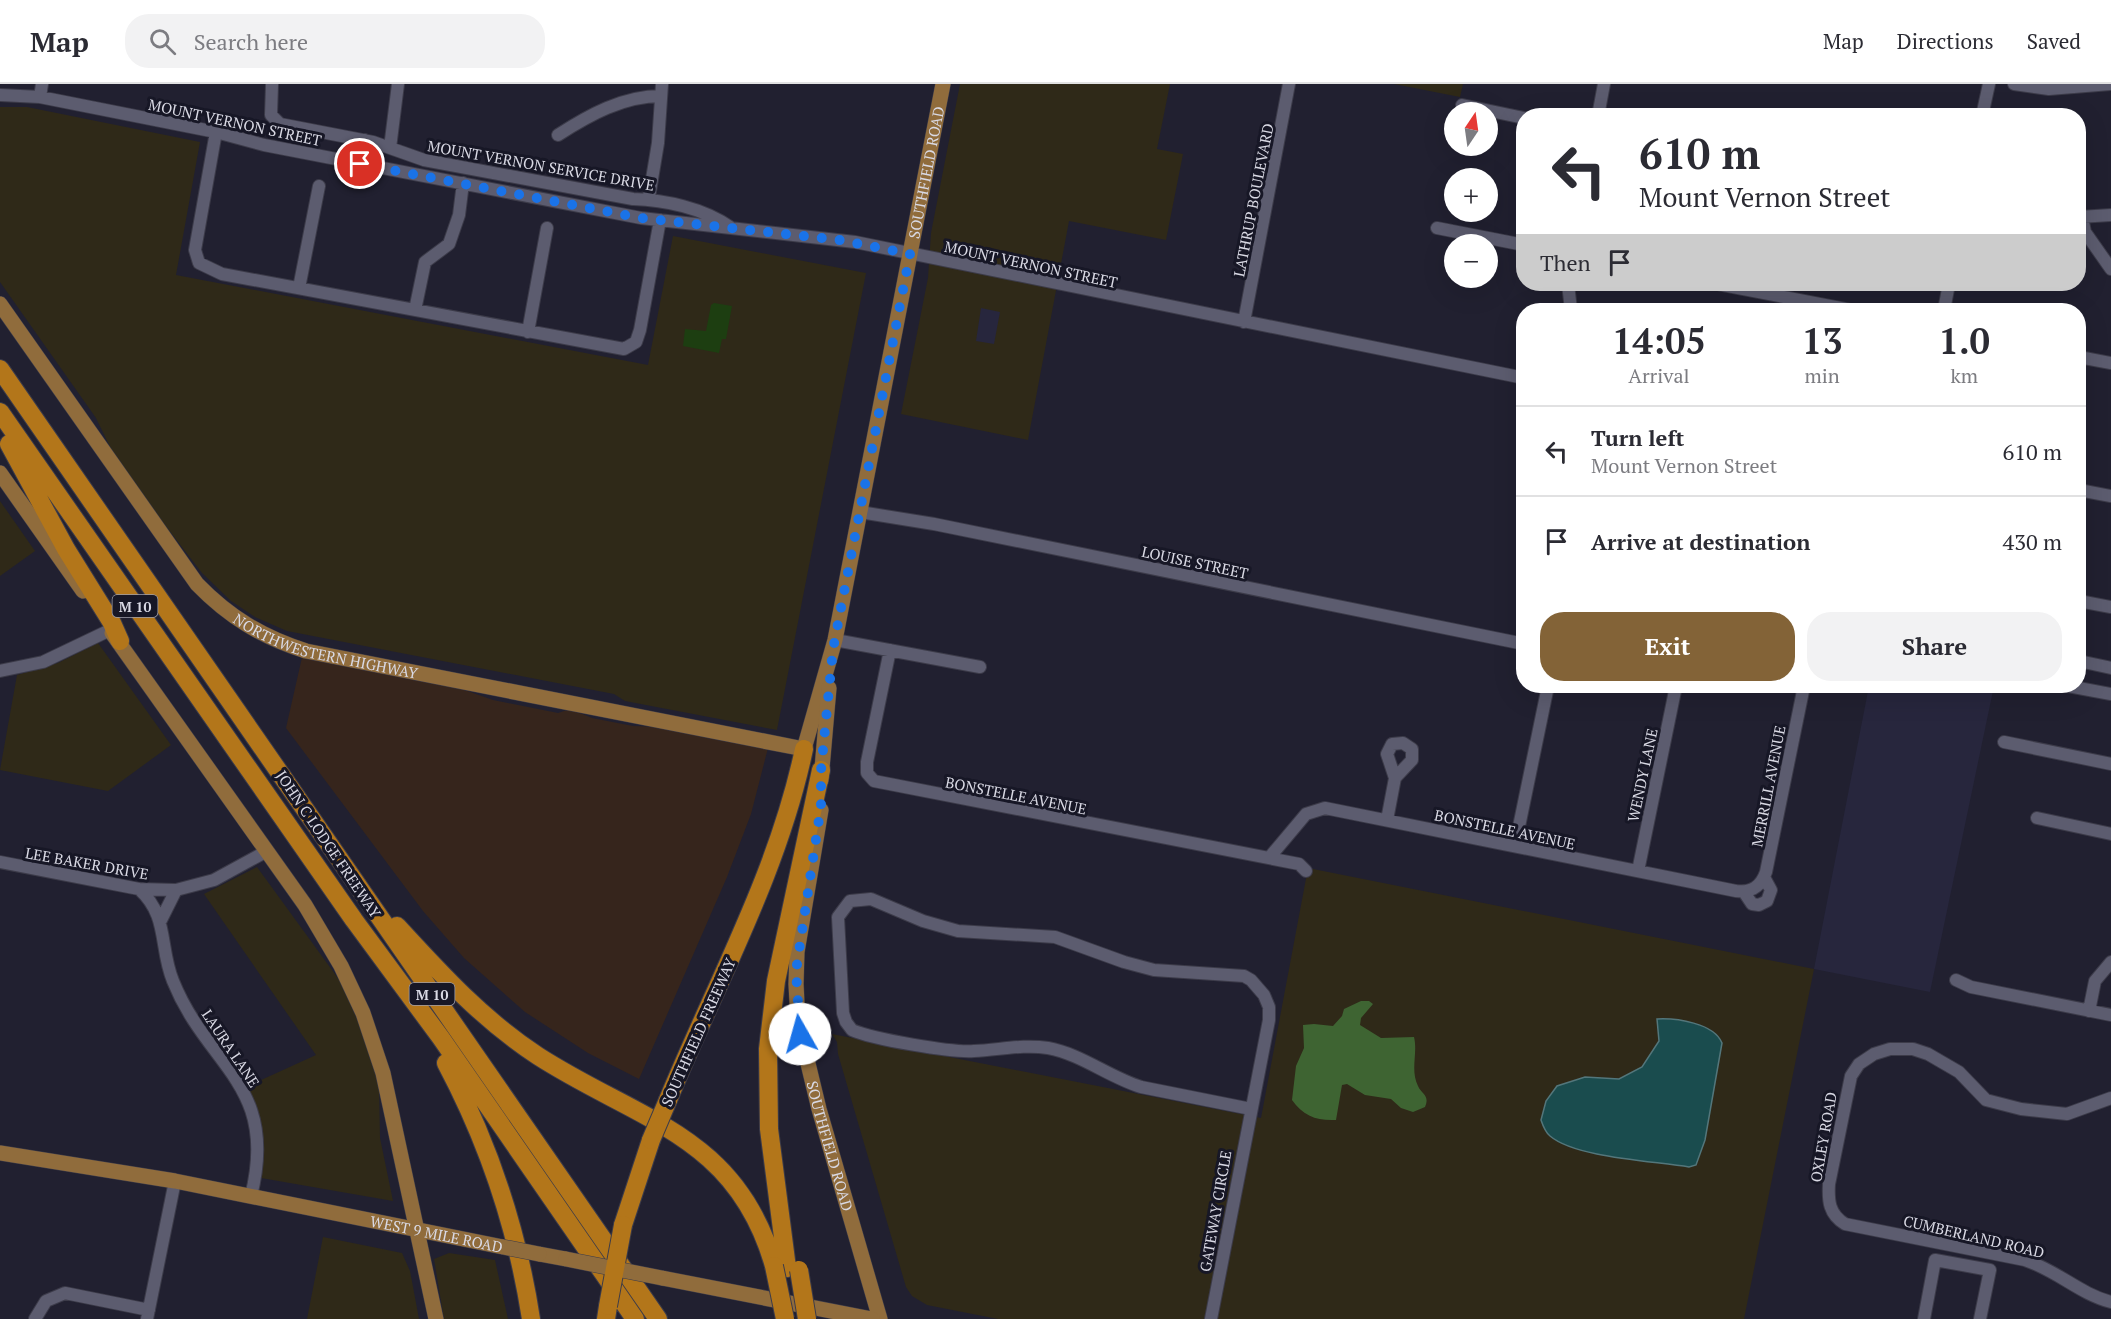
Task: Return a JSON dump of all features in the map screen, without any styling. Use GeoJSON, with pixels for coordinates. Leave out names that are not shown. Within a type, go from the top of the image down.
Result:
{"type":"FeatureCollection","features":[{"type":"Feature","properties":{"kind":"highway","name":"JOHN C LODGE FREEWAY"},"geometry":{"type":"LineString","coordinates":[[0,369],[209,667],[658,1319]]}},
{"type":"Feature","properties":{"kind":"highway","name":"JOHN C LODGE FREEWAY"},"geometry":{"type":"LineString","coordinates":[[0,412],[354,920],[441,1038],[635,1319]]}},
{"type":"Feature","properties":{"kind":"highway"},"geometry":{"type":"LineString","coordinates":[[0,430],[66,549],[103,606],[115,636]]}},
{"type":"Feature","properties":{"kind":"highway"},"geometry":{"type":"LineString","coordinates":[[209,667],[302,791],[392,920],[453,988],[482,1014],[537,1055],[696,1145],[737,1187],[787,1268],[807,1319]]}},
{"type":"Feature","properties":{"kind":"highway","name":"SOUTHFIELD FREEWAY"},"geometry":{"type":"LineString","coordinates":[[606,1319],[618,1245],[651,1140],[772,865],[795,792],[804,748]]}},
{"type":"Feature","properties":{"kind":"highway"},"geometry":{"type":"LineString","coordinates":[[792,1319],[776,1129],[770,1108],[768,1049],[772,1006],[821,770]]}},
{"type":"Feature","properties":{"kind":"highway"},"geometry":{"type":"LineString","coordinates":[[354,920],[435,1041],[485,1144],[510,1220],[531,1319]]}},
{"type":"Feature","properties":{"kind":"highway"},"geometry":{"type":"LineString","coordinates":[[785,1319],[787,1268]]}},
{"type":"Feature","properties":{"kind":"main road","name":"SOUTHFIELD ROAD"},"geometry":{"type":"LineString","coordinates":[[804,748],[834,644],[942,84]]}},
{"type":"Feature","properties":{"kind":"main road","name":"NORTHWESTERN HIGHWAY"},"geometry":{"type":"LineString","coordinates":[[0,304],[197,584],[218,605],[259,633],[306,651],[804,748]]}},
{"type":"Feature","properties":{"kind":"main road"},"geometry":{"type":"LineString","coordinates":[[0,473],[267,851],[320,929],[341,966],[363,1013],[382,1073],[435,1319]]}},
{"type":"Feature","properties":{"kind":"main road","name":"SOUTHFIELD ROAD"},"geometry":{"type":"LineString","coordinates":[[834,644],[821,770],[821,806],[796,971],[798,1022],[819,1109],[880,1319]]}},
{"type":"Feature","properties":{"kind":"main road","name":"WEST 9 MILE ROAD"},"geometry":{"type":"LineString","coordinates":[[0,1153],[175,1181],[872,1319]]}},
{"type":"Feature","properties":{"kind":"street"},"geometry":{"type":"LineString","coordinates":[[40,98],[42,84]]}},
{"type":"Feature","properties":{"kind":"street","name":"MOUNT VERNON SERVICE DRIVE"},"geometry":{"type":"LineString","coordinates":[[272,84],[271,111],[273,119],[280,124],[365,140],[430,161],[633,199],[649,197],[712,215],[731,228]]}},
{"type":"Feature","properties":{"kind":"street"},"geometry":{"type":"LineString","coordinates":[[390,148],[398,84]]}},
{"type":"Feature","properties":{"kind":"street","name":"LATHRUP BOULEVARD"},"geometry":{"type":"LineString","coordinates":[[1244,322],[1289,84]]}},
{"type":"Feature","properties":{"kind":"street"},"geometry":{"type":"LineString","coordinates":[[1600,108],[1604,84]]}},
{"type":"Feature","properties":{"kind":"street"},"geometry":{"type":"LineString","coordinates":[[1984,108],[1989,84]]}},
{"type":"Feature","properties":{"kind":"street"},"geometry":{"type":"LineString","coordinates":[[2014,84],[2049,89],[2111,84]]}},
{"type":"Feature","properties":{"kind":"street"},"geometry":{"type":"LineString","coordinates":[[558,135],[590,116],[661,90],[657,153],[649,197]]}},
{"type":"Feature","properties":{"kind":"street","name":"MOUNT VERNON STREET"},"geometry":{"type":"LineString","coordinates":[[0,95],[40,98],[216,132],[360,164],[660,220],[839,240],[1516,376]]}},
{"type":"Feature","properties":{"kind":"street"},"geometry":{"type":"LineString","coordinates":[[1498,113],[1516,116]]}},
{"type":"Feature","properties":{"kind":"street"},"geometry":{"type":"LineString","coordinates":[[216,132],[195,240],[196,258],[203,267],[214,272],[616,349],[630,346],[640,330],[660,220]]}},
{"type":"Feature","properties":{"kind":"street"},"geometry":{"type":"LineString","coordinates":[[360,164],[365,140]]}},
{"type":"Feature","properties":{"kind":"street"},"geometry":{"type":"LineString","coordinates":[[415,310],[425,262],[449,244],[455,230],[463,183]]}},
{"type":"Feature","properties":{"kind":"street"},"geometry":{"type":"LineString","coordinates":[[299,288],[319,186]]}},
{"type":"Feature","properties":{"kind":"street"},"geometry":{"type":"LineString","coordinates":[[2086,217],[2111,215]]}},
{"type":"Feature","properties":{"kind":"street"},"geometry":{"type":"LineString","coordinates":[[528,332],[547,228]]}},
{"type":"Feature","properties":{"kind":"street"},"geometry":{"type":"LineString","coordinates":[[1437,228],[1516,243]]}},
{"type":"Feature","properties":{"kind":"street"},"geometry":{"type":"LineString","coordinates":[[2086,233],[2111,269]]}},
{"type":"Feature","properties":{"kind":"street"},"geometry":{"type":"LineString","coordinates":[[1753,291],[1815,303]]}},
{"type":"Feature","properties":{"kind":"street"},"geometry":{"type":"LineString","coordinates":[[2086,358],[2111,363]]}},
{"type":"Feature","properties":{"kind":"street"},"geometry":{"type":"LineString","coordinates":[[2086,491],[2111,496]]}},
{"type":"Feature","properties":{"kind":"street","name":"LOUISE STREET"},"geometry":{"type":"LineString","coordinates":[[860,512],[922,522],[1516,642]]}},
{"type":"Feature","properties":{"kind":"street"},"geometry":{"type":"LineString","coordinates":[[2086,602],[2111,607]]}},
{"type":"Feature","properties":{"kind":"street"},"geometry":{"type":"LineString","coordinates":[[0,671],[44,662],[115,636]]}},
{"type":"Feature","properties":{"kind":"street"},"geometry":{"type":"LineString","coordinates":[[834,644],[890,650],[980,667]]}},
{"type":"Feature","properties":{"kind":"street","name":"BONSTELLE AVENUE"},"geometry":{"type":"LineString","coordinates":[[890,650],[867,773],[869,777],[880,783],[1299,864],[1306,871]]}},
{"type":"Feature","properties":{"kind":"street"},"geometry":{"type":"LineString","coordinates":[[2086,663],[2111,668]]}},
{"type":"Feature","properties":{"kind":"street"},"geometry":{"type":"LineString","coordinates":[[2086,689],[2111,694]]}},
{"type":"Feature","properties":{"kind":"street"},"geometry":{"type":"LineString","coordinates":[[1515,846],[1547,693]]}},
{"type":"Feature","properties":{"kind":"street","name":"WENDY LANE"},"geometry":{"type":"LineString","coordinates":[[1638,871],[1675,693]]}},
{"type":"Feature","properties":{"kind":"street","name":"MERRILL AVENUE"},"geometry":{"type":"LineString","coordinates":[[1750,890],[1764,877],[1803,693]]}},
{"type":"Feature","properties":{"kind":"street"},"geometry":{"type":"LineString","coordinates":[[2004,742],[2111,764]]}},
{"type":"Feature","properties":{"kind":"street"},"geometry":{"type":"LineString","coordinates":[[1387,820],[1395,778]]}},
{"type":"Feature","properties":{"kind":"street","name":"BONSTELLE AVENUE"},"geometry":{"type":"LineString","coordinates":[[1269,858],[1311,811],[1334,808],[1638,871],[1750,890]]}},
{"type":"Feature","properties":{"kind":"street"},"geometry":{"type":"LineString","coordinates":[[2037,818],[2111,834]]}},
{"type":"Feature","properties":{"kind":"street","name":"LEE BAKER DRIVE"},"geometry":{"type":"LineString","coordinates":[[0,862],[140,889],[176,890],[214,880],[267,851]]}},
{"type":"Feature","properties":{"kind":"street","name":"LAURA LANE"},"geometry":{"type":"LineString","coordinates":[[140,889],[148,897],[161,920],[168,967],[180,996],[240,1085],[255,1118],[258,1152],[251,1196]]}},
{"type":"Feature","properties":{"kind":"street"},"geometry":{"type":"LineString","coordinates":[[161,920],[176,890]]}},
{"type":"Feature","properties":{"kind":"street","name":"GATEWAY CIRCLE"},"geometry":{"type":"LineString","coordinates":[[1211,1319],[1270,1014],[1264,995],[1247,977],[1229,973],[1178,973],[1138,966],[1048,936],[958,931],[923,921],[865,898],[846,904],[838,917],[842,1004],[846,1022],[852,1030],[965,1052],[1020,1047],[1049,1049],[1070,1055],[1117,1079],[1141,1087],[1251,1109]]}},
{"type":"Feature","properties":{"kind":"street"},"geometry":{"type":"LineString","coordinates":[[2089,1011],[2096,981],[2111,962]]}},
{"type":"Feature","properties":{"kind":"street"},"geometry":{"type":"LineString","coordinates":[[1956,980],[1971,987],[2111,1015]]}},
{"type":"Feature","properties":{"kind":"street","name":"OXLEY ROAD"},"geometry":{"type":"LineString","coordinates":[[1830,1208],[1828,1184],[1847,1085],[1859,1064],[1874,1054],[1890,1049],[1913,1049],[1928,1054],[1959,1072],[1986,1100],[2028,1111],[2067,1114],[2111,1098]]}},
{"type":"Feature","properties":{"kind":"street"},"geometry":{"type":"LineString","coordinates":[[35,1319],[46,1301],[65,1293],[148,1314],[175,1181]]}},
{"type":"Feature","properties":{"kind":"street","name":"CUMBERLAND ROAD"},"geometry":{"type":"LineString","coordinates":[[1830,1208],[1845,1224],[2025,1260],[2047,1267],[2086,1293],[2111,1302]]}},
{"type":"Feature","properties":{"kind":"street"},"geometry":{"type":"LineString","coordinates":[[1923,1319],[1935,1260],[1990,1270],[1980,1319]]}},
{"type":"Feature","properties":{"kind":"shaded area"},"geometry":{"type":"Polygon","coordinates":[[[960,84],[1170,84],[1157,149],[1183,154],[1166,240],[1069,221],[1028,440],[901,414],[928,278],[931,233],[960,84]]]}},
{"type":"Feature","properties":{"kind":"shaded area"},"geometry":{"type":"Polygon","coordinates":[[[1394,84],[1463,84],[1460,97],[1394,84]]]}},
{"type":"Feature","properties":{"kind":"shaded area"},"geometry":{"type":"Polygon","coordinates":[[[0,107],[27,107],[200,142],[176,275],[648,365],[673,236],[866,273],[777,730],[625,701],[614,694],[287,631],[255,617],[231,601],[202,573],[144,498],[116,459],[96,418],[0,282],[0,107]]]}},
{"type":"Feature","properties":{"kind":"shaded area"},"geometry":{"type":"Polygon","coordinates":[[[981,308],[1000,312],[994,344],[976,341],[981,308]]]}},
{"type":"Feature","properties":{"kind":"shaded area"},"geometry":{"type":"Polygon","coordinates":[[[0,501],[35,551],[0,576],[0,501]]]}},
{"type":"Feature","properties":{"kind":"shaded area"},"geometry":{"type":"Polygon","coordinates":[[[98,643],[171,745],[108,791],[0,770],[17,675],[58,663],[98,643]]]}},
{"type":"Feature","properties":{"kind":"shaded area"},"geometry":{"type":"Polygon","coordinates":[[[303,653],[453,686],[493,700],[558,713],[570,709],[592,718],[633,726],[659,727],[768,748],[751,814],[727,877],[639,1079],[588,1053],[525,1012],[464,958],[423,911],[286,728],[303,653]]]}},
{"type":"Feature","properties":{"kind":"shaded area"},"geometry":{"type":"Polygon","coordinates":[[[1868,693],[1993,693],[1930,992],[1814,969],[1868,693]]]}},
{"type":"Feature","properties":{"kind":"shaded area"},"geometry":{"type":"Polygon","coordinates":[[[257,867],[340,981],[363,1032],[379,1086],[380,1138],[393,1201],[249,1176],[253,1156],[252,1131],[237,1091],[316,1055],[204,894],[257,867]]]}},
{"type":"Feature","properties":{"kind":"shaded area"},"geometry":{"type":"Polygon","coordinates":[[[1308,868],[1814,969],[1744,1319],[998,1319],[927,1305],[912,1296],[906,1287],[838,1054],[837,1042],[832,1034],[1261,1118],[1308,868]]]}},
{"type":"Feature","properties":{"kind":"shaded area"},"geometry":{"type":"Polygon","coordinates":[[[1657,1019],[1684,1021],[1703,1026],[1718,1036],[1722,1043],[1705,1140],[1696,1165],[1689,1167],[1596,1154],[1562,1143],[1548,1134],[1541,1120],[1546,1101],[1557,1086],[1585,1077],[1619,1079],[1642,1067],[1659,1041],[1657,1019]]]}},
{"type":"Feature","properties":{"kind":"shaded area"},"geometry":{"type":"Polygon","coordinates":[[[323,1237],[402,1253],[410,1271],[419,1319],[307,1319],[323,1237]]]}},
{"type":"Feature","properties":{"kind":"shaded area"},"geometry":{"type":"Polygon","coordinates":[[[449,1253],[495,1260],[508,1319],[444,1319],[434,1259],[449,1253]]]}},
{"type":"Feature","properties":{"kind":"green space"},"geometry":{"type":"Polygon","coordinates":[[[714,303],[732,306],[726,339],[722,339],[719,353],[683,346],[685,329],[706,331],[711,305],[714,303]]]}},
{"type":"Feature","properties":{"kind":"green space"},"geometry":{"type":"Polygon","coordinates":[[[1361,1001],[1369,1001],[1373,1004],[1361,1018],[1360,1025],[1381,1038],[1414,1037],[1415,1074],[1418,1086],[1426,1097],[1425,1107],[1413,1112],[1401,1108],[1391,1099],[1365,1095],[1347,1084],[1342,1085],[1336,1120],[1323,1120],[1306,1114],[1292,1100],[1296,1066],[1304,1048],[1303,1025],[1333,1026],[1342,1016],[1344,1009],[1361,1001]]]}},
{"type":"Feature","properties":{"kind":"route"},"geometry":{"type":"LineString","coordinates":[[360,164],[641,218],[855,242],[910,254],[833,649],[821,770],[821,806],[796,971],[796,1000],[800,1034]]}}]}
